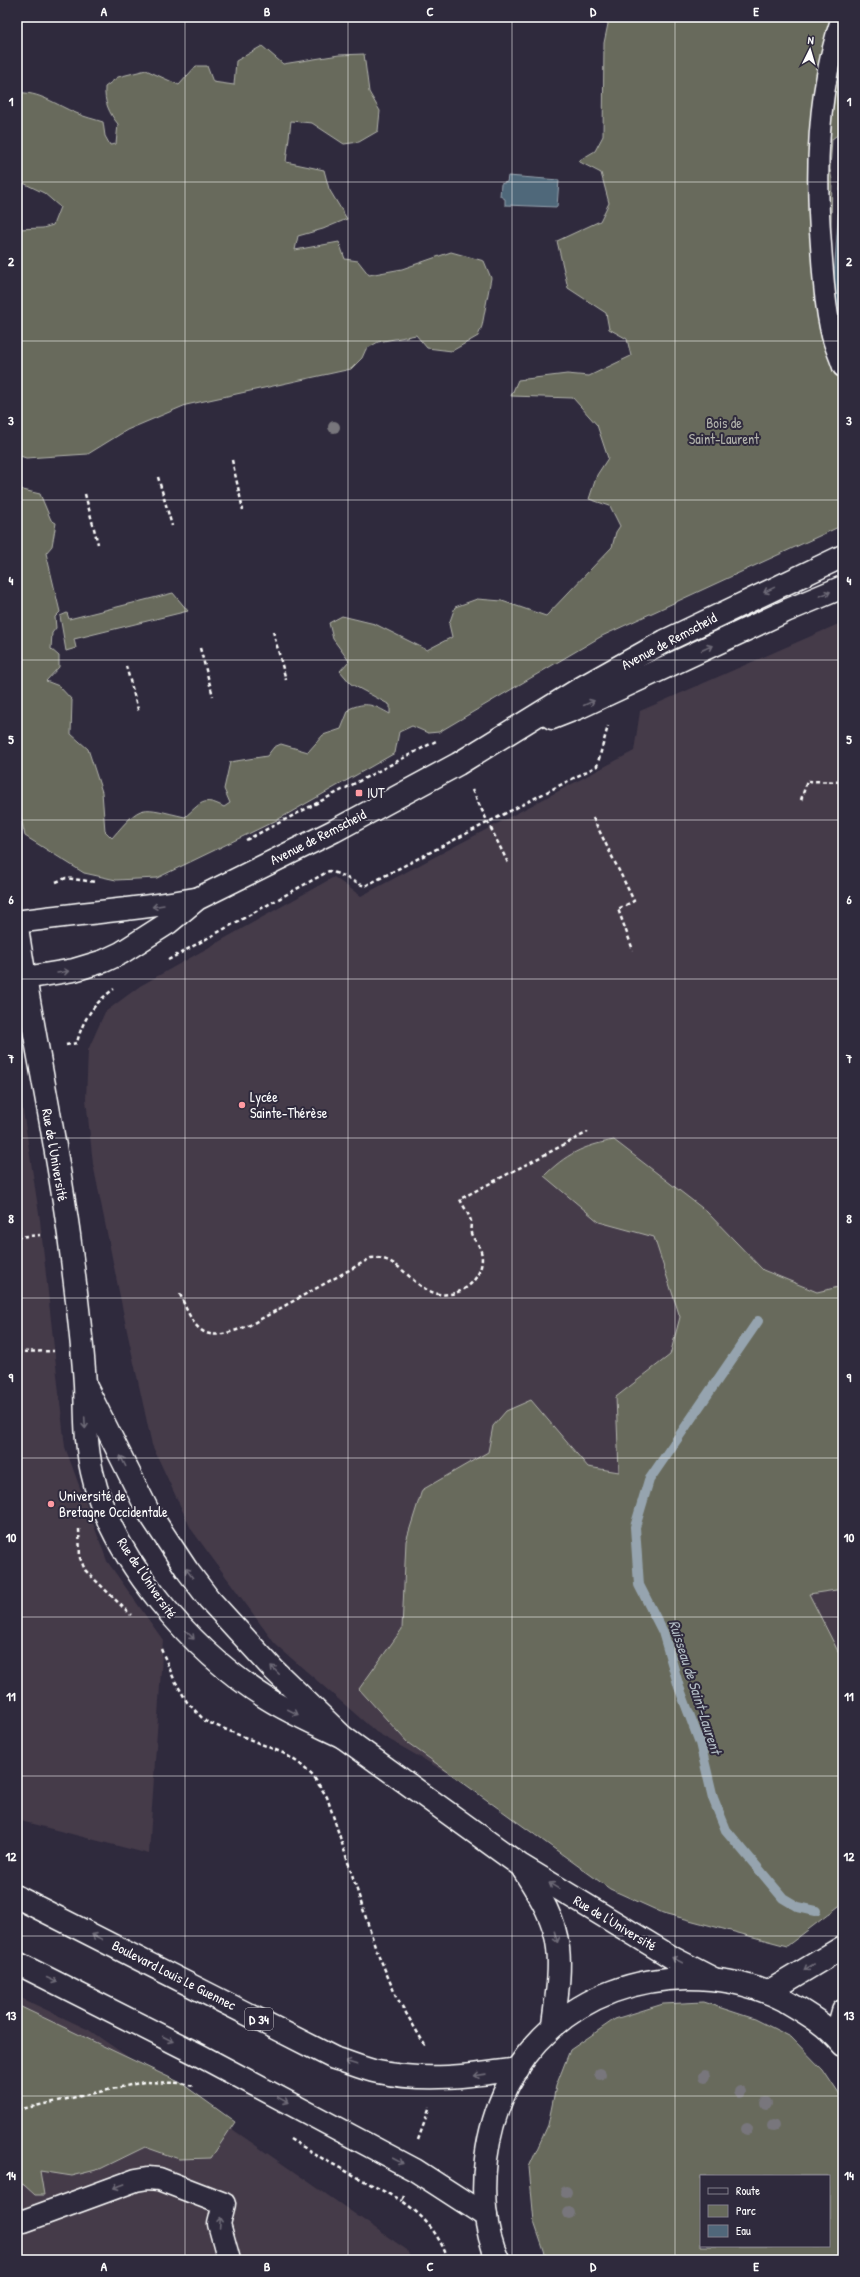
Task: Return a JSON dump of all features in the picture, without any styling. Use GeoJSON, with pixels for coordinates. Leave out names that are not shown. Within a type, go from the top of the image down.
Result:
{"type":"FeatureCollection","features":[{"type":"Feature","properties":{"kind":"street","name":"Avenue de Remscheid"},"geometry":{"type":"LineString","coordinates":[[24,978],[74,970],[104,962],[168,923],[197,899],[334,831],[458,764],[581,688],[664,641],[843,556]]}},
{"type":"Feature","properties":{"kind":"street","name":"Avenue de Remscheid"},"geometry":{"type":"LineString","coordinates":[[501,737],[580,707],[788,610],[843,587]]}},
{"type":"Feature","properties":{"kind":"street","name":"Avenue de Remscheid"},"geometry":{"type":"LineString","coordinates":[[17,922],[62,915],[134,910],[197,899]]}},
{"type":"Feature","properties":{"kind":"street","name":"Rue de l'Université"},"geometry":{"type":"LineString","coordinates":[[17,927],[24,978],[38,1050],[68,1234],[85,1384],[87,1448],[99,1497],[124,1548],[160,1602],[207,1653],[251,1688],[276,1704],[343,1737]]}},
{"type":"Feature","properties":{"kind":"street","name":"Rue de l'Université"},"geometry":{"type":"LineString","coordinates":[[85,1384],[148,1511],[186,1570],[209,1599],[274,1670],[343,1737],[520,1865],[667,1954],[712,1978]]}},
{"type":"Feature","properties":{"kind":"street","name":"Rue de l'Université"},"geometry":{"type":"LineString","coordinates":[[520,1865],[540,1896],[548,1912],[558,1946],[559,1967],[553,2025]]}},
{"type":"Feature","properties":{"kind":"street","name":"Boulevard Louis Le Guennec"},"geometry":{"type":"LineString","coordinates":[[17,1897],[334,2058],[377,2072],[437,2078],[468,2077],[518,2069]]}},
{"type":"Feature","properties":{"kind":"street"},"geometry":{"type":"LineString","coordinates":[[768,1992],[843,1947]]}},
{"type":"Feature","properties":{"kind":"street"},"geometry":{"type":"LineString","coordinates":[[17,1963],[178,2045],[415,2170],[486,2216]]}},
{"type":"Feature","properties":{"kind":"street"},"geometry":{"type":"LineString","coordinates":[[498,2260],[486,2216],[483,2178],[488,2140],[500,2103],[518,2069],[534,2045],[553,2025],[585,2003],[626,1986],[669,1978],[712,1978],[741,1983],[768,1992],[812,2016],[839,2041]]}},
{"type":"Feature","properties":{"kind":"street"},"geometry":{"type":"LineString","coordinates":[[839,2041],[843,2011]]}},
{"type":"Feature","properties":{"kind":"street"},"geometry":{"type":"LineString","coordinates":[[17,2220],[24,2221],[136,2180],[148,2178],[159,2179],[224,2204],[219,2224],[229,2260]]}},
{"type":"Feature","properties":{"kind":"lane"},"geometry":{"type":"LineString","coordinates":[[842,17],[830,56],[822,117],[817,186],[826,293],[832,336],[843,368]]}},
{"type":"Feature","properties":{"kind":"path"},"geometry":{"type":"LineString","coordinates":[[232,460],[243,510]]}},
{"type":"Feature","properties":{"kind":"path"},"geometry":{"type":"LineString","coordinates":[[158,477],[172,526]]}},
{"type":"Feature","properties":{"kind":"path"},"geometry":{"type":"LineString","coordinates":[[85,494],[98,544]]}},
{"type":"Feature","properties":{"kind":"path"},"geometry":{"type":"LineString","coordinates":[[272,631],[286,680]]}},
{"type":"Feature","properties":{"kind":"path"},"geometry":{"type":"LineString","coordinates":[[200,648],[213,696]]}},
{"type":"Feature","properties":{"kind":"path"},"geometry":{"type":"LineString","coordinates":[[126,666],[139,713]]}},
{"type":"Feature","properties":{"kind":"path"},"geometry":{"type":"LineString","coordinates":[[167,960],[329,871],[342,874],[353,882],[365,886],[597,766],[609,723]]}},
{"type":"Feature","properties":{"kind":"path"},"geometry":{"type":"LineString","coordinates":[[240,843],[442,737],[489,822],[509,865]]}},
{"type":"Feature","properties":{"kind":"path"},"geometry":{"type":"LineString","coordinates":[[802,800],[807,782],[843,782]]}},
{"type":"Feature","properties":{"kind":"path"},"geometry":{"type":"LineString","coordinates":[[593,818],[634,900],[618,909],[633,950]]}},
{"type":"Feature","properties":{"kind":"path"},"geometry":{"type":"LineString","coordinates":[[56,882],[66,878],[96,882]]}},
{"type":"Feature","properties":{"kind":"path"},"geometry":{"type":"LineString","coordinates":[[38,1050],[77,1043],[79,1033],[92,1009],[108,994],[120,986]]}},
{"type":"Feature","properties":{"kind":"path"},"geometry":{"type":"LineString","coordinates":[[180,1294],[190,1320],[200,1332],[213,1335],[232,1333],[250,1325],[371,1258],[380,1257],[408,1273],[418,1286],[427,1291],[450,1294],[462,1290],[474,1281],[480,1272],[481,1254],[480,1247],[471,1233],[471,1220],[460,1199],[588,1132]]}},
{"type":"Feature","properties":{"kind":"path"},"geometry":{"type":"LineString","coordinates":[[17,1352],[54,1351]]}},
{"type":"Feature","properties":{"kind":"path"},"geometry":{"type":"LineString","coordinates":[[79,1529],[80,1558],[85,1570],[132,1615]]}},
{"type":"Feature","properties":{"kind":"path"},"geometry":{"type":"LineString","coordinates":[[159,1643],[174,1679],[187,1702],[205,1721],[282,1753],[299,1763],[313,1776],[327,1797],[376,1948],[396,1996],[423,2044],[436,2058],[437,2078],[433,2098],[415,2150],[415,2170],[402,2201]]}},
{"type":"Feature","properties":{"kind":"path"},"geometry":{"type":"LineString","coordinates":[[17,2110],[144,2082],[181,2083],[200,2088]]}},
{"type":"Feature","properties":{"kind":"path"},"geometry":{"type":"LineString","coordinates":[[288,2137],[325,2160],[413,2208],[437,2235],[448,2260]]}},
{"type":"Feature","properties":{"kind":"shaded area"},"geometry":{"type":"Polygon","coordinates":[[[843,622],[843,1893],[632,1879],[376,1732],[275,1644],[191,1529],[152,1445],[127,1331],[93,1164],[86,1099],[88,1050],[105,1012],[140,986],[334,877],[361,896],[634,751],[640,711],[843,622]]]}},
{"type":"Feature","properties":{"kind":"shaded area","name":"Université de Bretagne Occidentale"},"geometry":{"type":"Polygon","coordinates":[[[17,1072],[40,1220],[65,1447],[107,1561],[163,1640],[149,1854],[17,1820],[17,1072]]]}},
{"type":"Feature","properties":{"kind":"shaded area"},"geometry":{"type":"Polygon","coordinates":[[[17,1996],[89,2030],[407,2250],[411,2260],[17,2260],[17,1996]]]}},
{"type":"Feature","properties":{"kind":"green space","name":"Bois de Saint-Laurent"},"geometry":{"type":"Polygon","coordinates":[[[603,17],[843,17],[843,131],[832,139],[830,169],[832,180],[830,265],[843,348],[843,525],[602,636],[439,732],[428,733],[412,726],[399,732],[395,753],[277,820],[157,878],[116,880],[84,873],[25,836],[17,800],[17,484],[23,490],[40,494],[51,520],[56,523],[52,546],[46,553],[60,612],[55,617],[56,628],[52,633],[51,649],[59,656],[59,667],[46,681],[59,686],[72,700],[71,734],[88,749],[102,792],[105,831],[112,838],[130,818],[143,810],[159,811],[185,817],[203,803],[211,802],[224,807],[230,803],[224,789],[230,762],[267,756],[274,747],[281,744],[308,752],[323,735],[341,729],[349,709],[360,705],[374,706],[390,714],[390,705],[351,684],[340,671],[349,661],[333,639],[329,623],[342,616],[375,624],[427,650],[452,637],[449,624],[455,607],[477,599],[502,601],[546,616],[612,547],[616,532],[620,526],[610,506],[589,499],[597,475],[608,458],[597,425],[573,398],[511,396],[518,380],[567,374],[589,376],[631,356],[627,339],[609,329],[606,313],[568,288],[557,241],[600,221],[609,203],[601,173],[578,161],[595,151],[603,136],[604,43],[608,24],[603,17]]]}},
{"type":"Feature","properties":{"kind":"green space"},"geometry":{"type":"Polygon","coordinates":[[[262,46],[283,64],[339,55],[364,54],[369,92],[380,111],[378,131],[359,142],[344,144],[312,123],[291,121],[286,162],[324,170],[329,189],[347,219],[323,229],[298,236],[295,250],[339,242],[345,259],[358,261],[369,275],[402,269],[451,252],[484,261],[491,278],[482,326],[478,336],[452,351],[427,348],[416,335],[378,342],[366,349],[362,358],[351,369],[186,405],[127,430],[88,454],[26,458],[17,455],[17,229],[43,228],[53,225],[60,207],[44,193],[17,180],[17,93],[40,96],[69,110],[103,122],[105,136],[110,145],[116,144],[118,124],[108,107],[105,98],[105,87],[118,77],[146,70],[179,85],[196,66],[207,66],[213,82],[234,85],[236,61],[262,46]]]}},
{"type":"Feature","properties":{"kind":"green space"},"geometry":{"type":"Polygon","coordinates":[[[173,593],[188,611],[74,639],[76,648],[66,651],[60,616],[67,613],[69,619],[173,593]]]}},
{"type":"Feature","properties":{"kind":"green space"},"geometry":{"type":"Polygon","coordinates":[[[614,1140],[706,1211],[763,1270],[817,1292],[843,1286],[843,1589],[809,1594],[843,1661],[843,1903],[787,1946],[663,1913],[610,1889],[408,1743],[359,1689],[402,1629],[406,1541],[422,1490],[488,1452],[493,1426],[506,1411],[531,1400],[588,1467],[619,1472],[616,1397],[670,1355],[680,1317],[654,1237],[599,1222],[544,1176],[560,1162],[576,1152],[593,1145],[614,1140]]]}},
{"type":"Feature","properties":{"kind":"green space"},"geometry":{"type":"Polygon","coordinates":[[[703,2002],[755,2019],[791,2037],[823,2070],[843,2100],[843,2253],[840,2260],[547,2260],[534,2222],[529,2167],[548,2125],[556,2086],[570,2050],[615,2019],[663,2004],[703,2002]]]}},
{"type":"Feature","properties":{"kind":"green space"},"geometry":{"type":"Polygon","coordinates":[[[17,2005],[181,2083],[235,2122],[211,2158],[179,2159],[145,2147],[100,2169],[72,2176],[40,2171],[44,2195],[35,2195],[24,2185],[17,2182],[17,2005]]]}},
{"type":"Feature","properties":{"kind":"water"},"geometry":{"type":"Polygon","coordinates":[[[843,144],[843,343],[833,294],[843,144]]]}},
{"type":"Feature","properties":{"kind":"water"},"geometry":{"type":"Polygon","coordinates":[[[508,176],[559,180],[557,207],[505,205],[505,199],[500,196],[501,184],[507,182],[508,176]]]}},
{"type":"Feature","properties":{"kind":"waterway","name":"Ruisseau de Saint-Laurent"},"geometry":{"type":"LineString","coordinates":[[758,1321],[649,1480],[635,1527],[639,1585],[663,1632],[679,1687],[700,1743],[713,1798],[726,1830],[783,1898],[798,1907],[816,1911]]}},
{"type":"Feature","properties":{"kind":"place","name":"IUT"},"geometry":{"type":"Point","coordinates":[359,793]}},
{"type":"Feature","properties":{"kind":"place","name":"Lycée Sainte-Thérèse"},"geometry":{"type":"Point","coordinates":[242,1105]}},
{"type":"Feature","properties":{"kind":"place","name":"Université de Bretagne Occidentale"},"geometry":{"type":"Point","coordinates":[51,1504]}}]}
